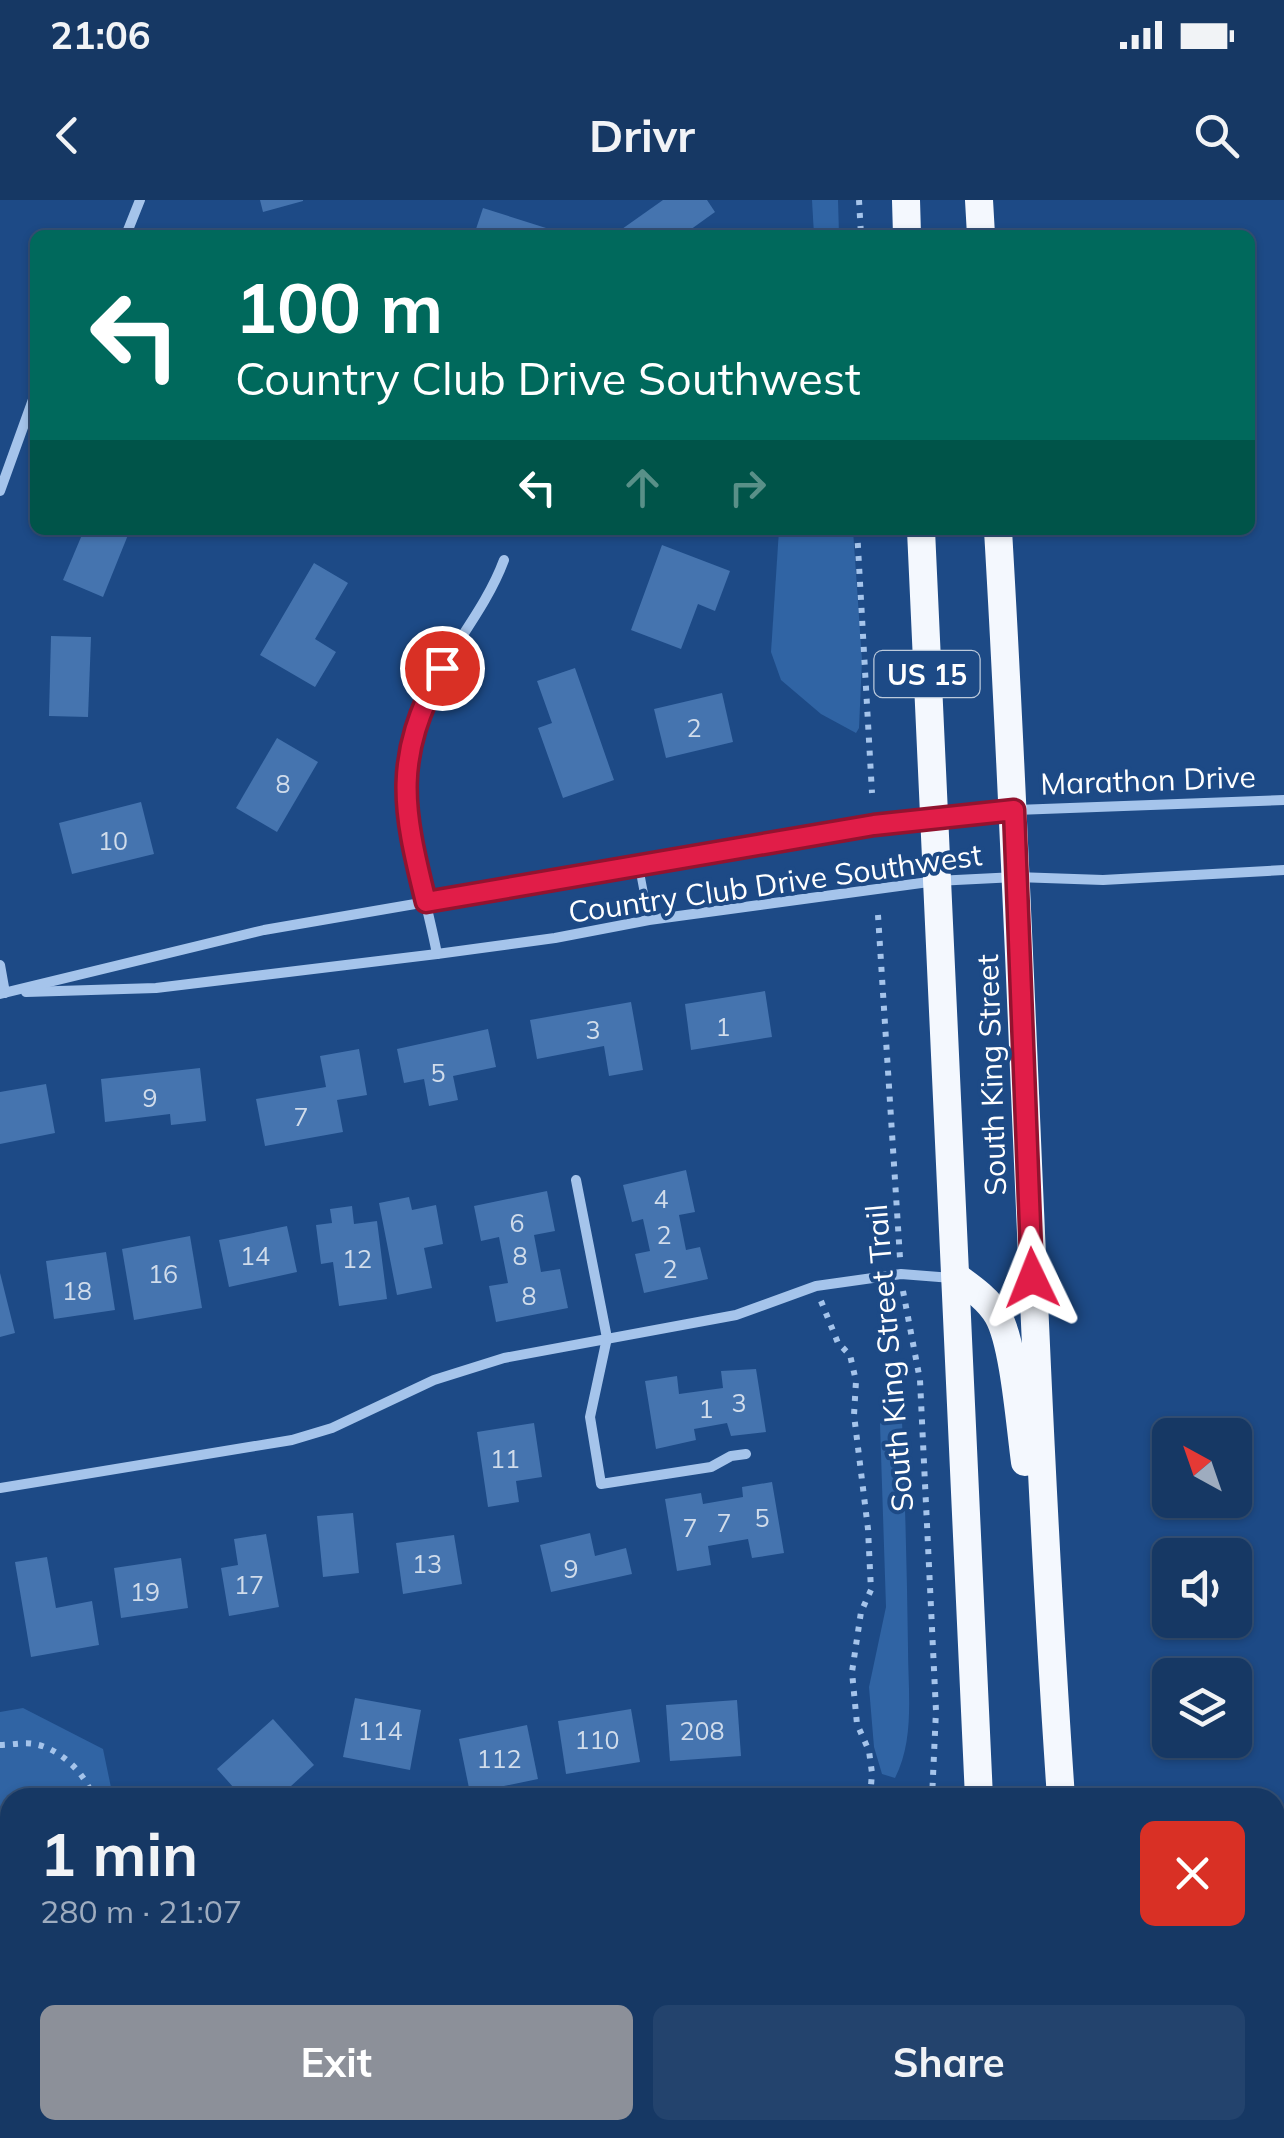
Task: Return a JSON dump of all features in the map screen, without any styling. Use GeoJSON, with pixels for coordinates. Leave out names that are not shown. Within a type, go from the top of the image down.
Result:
{"type":"FeatureCollection","features":[{"type":"Feature","properties":{"kind":"highway"},"geometry":{"type":"LineString","coordinates":[[906,200],[907,230]]}},
{"type":"Feature","properties":{"kind":"highway"},"geometry":{"type":"LineString","coordinates":[[979,200],[981,230]]}},
{"type":"Feature","properties":{"kind":"highway","name":"South King Street"},"geometry":{"type":"LineString","coordinates":[[921,535],[980,1788]]}},
{"type":"Feature","properties":{"kind":"highway","name":"South King Street"},"geometry":{"type":"LineString","coordinates":[[998,535],[1014,810],[1048,1612],[1060,1788]]}},
{"type":"Feature","properties":{"kind":"highway"},"geometry":{"type":"LineString","coordinates":[[958,1278],[997,1314],[1006,1334],[1048,1612]]}},
{"type":"Feature","properties":{"kind":"street"},"geometry":{"type":"LineString","coordinates":[[128,230],[140,200]]}},
{"type":"Feature","properties":{"kind":"street"},"geometry":{"type":"LineString","coordinates":[[0,491],[30,408]]}},
{"type":"Feature","properties":{"kind":"street"},"geometry":{"type":"LineString","coordinates":[[436,954],[404,795],[414,728],[442,668],[480,612],[504,560]]}},
{"type":"Feature","properties":{"kind":"street","name":"Marathon Drive"},"geometry":{"type":"LineString","coordinates":[[1014,810],[1284,800]]}},
{"type":"Feature","properties":{"kind":"street","name":"Country Club Drive Southwest"},"geometry":{"type":"LineString","coordinates":[[2,993],[264,930],[874,825],[1014,810]]}},
{"type":"Feature","properties":{"kind":"street"},"geometry":{"type":"LineString","coordinates":[[1016,877],[1103,880],[1284,870]]}},
{"type":"Feature","properties":{"kind":"street","name":"Country Club Drive Southwest"},"geometry":{"type":"LineString","coordinates":[[2,993],[156,988],[555,938],[649,920],[936,881],[1016,877]]}},
{"type":"Feature","properties":{"kind":"street"},"geometry":{"type":"LineString","coordinates":[[0,964],[2,993]]}},
{"type":"Feature","properties":{"kind":"street"},"geometry":{"type":"LineString","coordinates":[[576,1180],[606,1338],[590,1416],[602,1484],[711,1467],[731,1456],[746,1454]]}},
{"type":"Feature","properties":{"kind":"street"},"geometry":{"type":"LineString","coordinates":[[0,1488],[292,1440],[332,1428],[466,1367],[736,1316],[816,1286],[901,1274],[958,1278]]}},
{"type":"Feature","properties":{"kind":"lane"},"geometry":{"type":"LineString","coordinates":[[639,867],[649,920]]}},
{"type":"Feature","properties":{"kind":"path"},"geometry":{"type":"LineString","coordinates":[[859,200],[860,230]]}},
{"type":"Feature","properties":{"kind":"path"},"geometry":{"type":"LineString","coordinates":[[857,535],[872,792]]}},
{"type":"Feature","properties":{"kind":"path","name":"South King Street Trail"},"geometry":{"type":"LineString","coordinates":[[878,915],[901,1274],[920,1380],[936,1711],[932,1788]]}},
{"type":"Feature","properties":{"kind":"path"},"geometry":{"type":"LineString","coordinates":[[816,1286],[838,1343],[850,1355],[856,1382],[854,1415],[871,1590],[861,1612],[852,1672],[857,1724],[869,1752],[871,1788]]}},
{"type":"Feature","properties":{"kind":"path"},"geometry":{"type":"LineString","coordinates":[[0,1745],[34,1744],[67,1759],[90,1788]]}},
{"type":"Feature","properties":{"kind":"shaded area"},"geometry":{"type":"Polygon","coordinates":[[[812,200],[838,200],[839,230],[814,230],[812,200]]]}},
{"type":"Feature","properties":{"kind":"shaded area"},"geometry":{"type":"Polygon","coordinates":[[[779,535],[853,535],[862,660],[856,733],[821,714],[781,680],[771,652],[779,535]]]}},
{"type":"Feature","properties":{"kind":"shaded area"},"geometry":{"type":"Polygon","coordinates":[[[891,1408],[902,1421],[909,1698],[908,1731],[895,1778],[882,1774],[874,1747],[869,1687],[886,1607],[880,1424],[891,1408]]]}},
{"type":"Feature","properties":{"kind":"shaded area"},"geometry":{"type":"Polygon","coordinates":[[[23,1708],[103,1749],[111,1788],[0,1788],[0,1712],[23,1708]]]}},
{"type":"Feature","properties":{"kind":"building"},"geometry":{"type":"Polygon","coordinates":[[[260,200],[303,200],[303,201],[263,212],[260,200]]]}},
{"type":"Feature","properties":{"kind":"building"},"geometry":{"type":"Polygon","coordinates":[[[663,200],[707,200],[715,212],[690,230],[622,229],[663,200]]]}},
{"type":"Feature","properties":{"kind":"building"},"geometry":{"type":"Polygon","coordinates":[[[483,208],[546,228],[545,230],[476,230],[483,208]]]}},
{"type":"Feature","properties":{"kind":"building"},"geometry":{"type":"Polygon","coordinates":[[[82,535],[128,535],[103,597],[63,580],[82,535]]]}},
{"type":"Feature","properties":{"kind":"building"},"geometry":{"type":"Polygon","coordinates":[[[662,545],[730,571],[715,611],[698,604],[681,649],[631,630],[662,545]]]}},
{"type":"Feature","properties":{"kind":"building"},"geometry":{"type":"Polygon","coordinates":[[[314,563],[348,583],[315,639],[336,652],[315,687],[260,655],[314,563]]]}},
{"type":"Feature","properties":{"kind":"building"},"geometry":{"type":"Polygon","coordinates":[[[51,636],[91,637],[88,717],[49,716],[51,636]]]}},
{"type":"Feature","properties":{"kind":"building"},"geometry":{"type":"Polygon","coordinates":[[[575,668],[614,780],[563,798],[538,728],[552,723],[537,681],[575,668]]]}},
{"type":"Feature","properties":{"kind":"building"},"geometry":{"type":"Polygon","coordinates":[[[722,693],[733,742],[666,758],[654,709],[722,693]]]}},
{"type":"Feature","properties":{"kind":"building"},"geometry":{"type":"Polygon","coordinates":[[[277,738],[318,762],[277,832],[236,808],[277,738]]]}},
{"type":"Feature","properties":{"kind":"building"},"geometry":{"type":"Polygon","coordinates":[[[141,802],[154,854],[72,874],[59,823],[141,802]]]}},
{"type":"Feature","properties":{"kind":"building"},"geometry":{"type":"Polygon","coordinates":[[[765,991],[772,1037],[691,1050],[685,1004],[765,991]]]}},
{"type":"Feature","properties":{"kind":"building"},"geometry":{"type":"Polygon","coordinates":[[[631,1002],[643,1070],[609,1076],[604,1046],[537,1059],[530,1020],[631,1002]]]}},
{"type":"Feature","properties":{"kind":"building"},"geometry":{"type":"Polygon","coordinates":[[[488,1029],[496,1067],[453,1076],[458,1100],[429,1106],[424,1079],[404,1083],[397,1049],[488,1029]]]}},
{"type":"Feature","properties":{"kind":"building"},"geometry":{"type":"Polygon","coordinates":[[[359,1049],[367,1095],[337,1100],[343,1132],[265,1146],[256,1099],[326,1087],[320,1056],[359,1049]]]}},
{"type":"Feature","properties":{"kind":"building"},"geometry":{"type":"Polygon","coordinates":[[[200,1068],[206,1121],[171,1125],[170,1114],[105,1122],[101,1079],[200,1068]]]}},
{"type":"Feature","properties":{"kind":"building"},"geometry":{"type":"Polygon","coordinates":[[[46,1084],[55,1133],[0,1144],[0,1092],[46,1084]]]}},
{"type":"Feature","properties":{"kind":"building"},"geometry":{"type":"Polygon","coordinates":[[[686,1170],[695,1212],[679,1215],[686,1250],[700,1247],[708,1279],[644,1293],[635,1254],[650,1251],[643,1219],[632,1222],[623,1185],[686,1170]]]}},
{"type":"Feature","properties":{"kind":"building"},"geometry":{"type":"Polygon","coordinates":[[[547,1191],[555,1231],[534,1235],[541,1272],[560,1269],[568,1308],[496,1322],[489,1286],[508,1283],[499,1237],[481,1241],[474,1206],[547,1191]]]}},
{"type":"Feature","properties":{"kind":"building"},"geometry":{"type":"Polygon","coordinates":[[[409,1197],[412,1210],[436,1205],[443,1244],[424,1248],[432,1288],[397,1295],[379,1203],[409,1197]]]}},
{"type":"Feature","properties":{"kind":"building"},"geometry":{"type":"Polygon","coordinates":[[[352,1206],[354,1224],[377,1221],[387,1299],[339,1306],[333,1262],[321,1264],[316,1225],[332,1223],[330,1209],[352,1206]]]}},
{"type":"Feature","properties":{"kind":"building"},"geometry":{"type":"Polygon","coordinates":[[[287,1226],[297,1272],[229,1287],[219,1240],[287,1226]]]}},
{"type":"Feature","properties":{"kind":"building"},"geometry":{"type":"Polygon","coordinates":[[[190,1236],[202,1308],[134,1320],[122,1249],[190,1236]]]}},
{"type":"Feature","properties":{"kind":"building"},"geometry":{"type":"Polygon","coordinates":[[[106,1252],[115,1310],[54,1319],[46,1261],[106,1252]]]}},
{"type":"Feature","properties":{"kind":"building"},"geometry":{"type":"Polygon","coordinates":[[[0,1273],[15,1333],[0,1337],[0,1273]]]}},
{"type":"Feature","properties":{"kind":"building"},"geometry":{"type":"Polygon","coordinates":[[[756,1369],[766,1432],[731,1436],[727,1423],[694,1429],[696,1440],[656,1449],[645,1381],[677,1376],[679,1394],[723,1388],[721,1371],[756,1369]]]}},
{"type":"Feature","properties":{"kind":"building"},"geometry":{"type":"Polygon","coordinates":[[[534,1423],[542,1477],[516,1481],[519,1502],[488,1507],[477,1432],[534,1423]]]}},
{"type":"Feature","properties":{"kind":"building"},"geometry":{"type":"Polygon","coordinates":[[[772,1482],[784,1553],[752,1558],[748,1539],[708,1546],[711,1565],[677,1571],[665,1499],[701,1493],[703,1504],[743,1497],[742,1487],[772,1482]]]}},
{"type":"Feature","properties":{"kind":"building"},"geometry":{"type":"Polygon","coordinates":[[[353,1513],[359,1573],[323,1577],[317,1516],[353,1513]]]}},
{"type":"Feature","properties":{"kind":"building"},"geometry":{"type":"Polygon","coordinates":[[[590,1533],[595,1556],[626,1548],[632,1574],[551,1592],[540,1545],[590,1533]]]}},
{"type":"Feature","properties":{"kind":"building"},"geometry":{"type":"Polygon","coordinates":[[[266,1534],[279,1607],[229,1616],[221,1568],[238,1565],[234,1539],[266,1534]]]}},
{"type":"Feature","properties":{"kind":"building"},"geometry":{"type":"Polygon","coordinates":[[[454,1535],[462,1584],[403,1594],[396,1543],[454,1535]]]}},
{"type":"Feature","properties":{"kind":"building"},"geometry":{"type":"Polygon","coordinates":[[[47,1557],[56,1608],[92,1601],[99,1645],[31,1657],[15,1562],[47,1557]]]}},
{"type":"Feature","properties":{"kind":"building"},"geometry":{"type":"Polygon","coordinates":[[[181,1558],[188,1608],[121,1618],[114,1568],[181,1558]]]}},
{"type":"Feature","properties":{"kind":"building"},"geometry":{"type":"Polygon","coordinates":[[[355,1698],[421,1710],[410,1770],[343,1757],[355,1698]]]}},
{"type":"Feature","properties":{"kind":"building"},"geometry":{"type":"Polygon","coordinates":[[[737,1700],[741,1756],[670,1761],[666,1705],[737,1700]]]}},
{"type":"Feature","properties":{"kind":"building"},"geometry":{"type":"Polygon","coordinates":[[[631,1709],[640,1762],[566,1774],[558,1721],[631,1709]]]}},
{"type":"Feature","properties":{"kind":"building"},"geometry":{"type":"Polygon","coordinates":[[[273,1719],[314,1765],[289,1788],[234,1788],[217,1769],[273,1719]]]}},
{"type":"Feature","properties":{"kind":"building"},"geometry":{"type":"Polygon","coordinates":[[[527,1725],[538,1779],[494,1788],[469,1788],[459,1739],[527,1725]]]}},
{"type":"Feature","properties":{"kind":"route"},"geometry":{"type":"LineString","coordinates":[[442,668],[414,728],[404,795],[426,902],[874,825],[1014,810],[1032,1278]]}}]}
